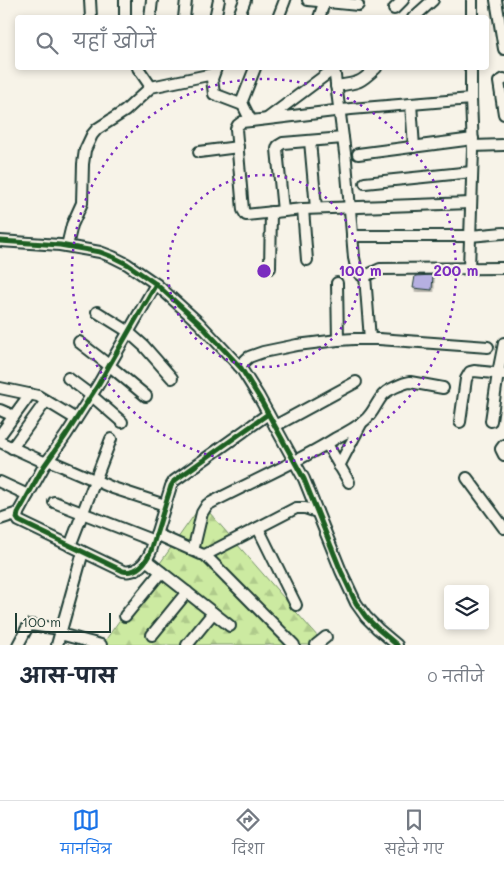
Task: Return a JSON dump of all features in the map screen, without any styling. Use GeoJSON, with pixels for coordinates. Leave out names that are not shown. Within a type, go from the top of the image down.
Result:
{"type":"FeatureCollection","features":[{"type":"Feature","properties":{"kind":"street"},"geometry":{"type":"LineString","coordinates":[[90,0],[91,15]]}},
{"type":"Feature","properties":{"kind":"street"},"geometry":{"type":"LineString","coordinates":[[125,0],[125,15]]}},
{"type":"Feature","properties":{"kind":"street"},"geometry":{"type":"LineString","coordinates":[[150,15],[152,0]]}},
{"type":"Feature","properties":{"kind":"street"},"geometry":{"type":"LineString","coordinates":[[184,15],[186,0]]}},
{"type":"Feature","properties":{"kind":"street"},"geometry":{"type":"LineString","coordinates":[[216,15],[219,0]]}},
{"type":"Feature","properties":{"kind":"street"},"geometry":{"type":"LineString","coordinates":[[239,15],[245,0]]}},
{"type":"Feature","properties":{"kind":"street"},"geometry":{"type":"LineString","coordinates":[[279,15],[285,0]]}},
{"type":"Feature","properties":{"kind":"street"},"geometry":{"type":"LineString","coordinates":[[308,0],[358,5]]}},
{"type":"Feature","properties":{"kind":"street"},"geometry":{"type":"LineString","coordinates":[[394,8],[403,0]]}},
{"type":"Feature","properties":{"kind":"street"},"geometry":{"type":"LineString","coordinates":[[416,15],[433,0]]}},
{"type":"Feature","properties":{"kind":"street"},"geometry":{"type":"LineString","coordinates":[[472,0],[472,15]]}},
{"type":"Feature","properties":{"kind":"street"},"geometry":{"type":"LineString","coordinates":[[496,0],[504,49]]}},
{"type":"Feature","properties":{"kind":"street"},"geometry":{"type":"LineString","coordinates":[[320,15],[325,1]]}},
{"type":"Feature","properties":{"kind":"street"},"geometry":{"type":"LineString","coordinates":[[139,70],[151,87]]}},
{"type":"Feature","properties":{"kind":"street"},"geometry":{"type":"LineString","coordinates":[[252,121],[243,105],[242,98],[254,70]]}},
{"type":"Feature","properties":{"kind":"street"},"geometry":{"type":"LineString","coordinates":[[268,119],[331,70]]}},
{"type":"Feature","properties":{"kind":"street"},"geometry":{"type":"LineString","coordinates":[[334,70],[343,138],[354,258],[357,270],[360,275],[364,276]]}},
{"type":"Feature","properties":{"kind":"street"},"geometry":{"type":"LineString","coordinates":[[336,86],[358,83],[374,70]]}},
{"type":"Feature","properties":{"kind":"street"},"geometry":{"type":"LineString","coordinates":[[469,268],[473,143],[472,70]]}},
{"type":"Feature","properties":{"kind":"street"},"geometry":{"type":"LineString","coordinates":[[67,246],[69,231],[82,203],[84,157],[92,135],[97,129],[125,111],[151,87],[211,71],[214,94],[243,105]]}},
{"type":"Feature","properties":{"kind":"street"},"geometry":{"type":"LineString","coordinates":[[504,79],[499,82],[504,114]]}},
{"type":"Feature","properties":{"kind":"street"},"geometry":{"type":"LineString","coordinates":[[471,99],[339,110],[242,122],[236,129],[243,210],[244,213],[249,215],[316,208],[471,203]]}},
{"type":"Feature","properties":{"kind":"street"},"geometry":{"type":"LineString","coordinates":[[411,104],[414,147]]}},
{"type":"Feature","properties":{"kind":"street"},"geometry":{"type":"LineString","coordinates":[[283,211],[278,146],[283,143],[343,138]]}},
{"type":"Feature","properties":{"kind":"street"},"geometry":{"type":"LineString","coordinates":[[310,141],[316,208]]}},
{"type":"Feature","properties":{"kind":"street"},"geometry":{"type":"LineString","coordinates":[[358,154],[414,147],[473,143],[504,145]]}},
{"type":"Feature","properties":{"kind":"street"},"geometry":{"type":"LineString","coordinates":[[199,152],[238,147]]}},
{"type":"Feature","properties":{"kind":"street"},"geometry":{"type":"LineString","coordinates":[[365,183],[472,172]]}},
{"type":"Feature","properties":{"kind":"street"},"geometry":{"type":"LineString","coordinates":[[303,209],[307,260]]}},
{"type":"Feature","properties":{"kind":"street"},"geometry":{"type":"LineString","coordinates":[[270,212],[270,268]]}},
{"type":"Feature","properties":{"kind":"street"},"geometry":{"type":"LineString","coordinates":[[352,236],[470,236],[504,232]]}},
{"type":"Feature","properties":{"kind":"street"},"geometry":{"type":"LineString","coordinates":[[0,241],[67,246],[100,252],[127,264],[156,284],[199,324],[239,366],[260,397],[304,479],[356,603],[366,617],[397,645]]}},
{"type":"Feature","properties":{"kind":"street"},"geometry":{"type":"LineString","coordinates":[[364,276],[380,268],[504,268]]}},
{"type":"Feature","properties":{"kind":"street"},"geometry":{"type":"LineString","coordinates":[[364,276],[370,339]]}},
{"type":"Feature","properties":{"kind":"street"},"geometry":{"type":"LineString","coordinates":[[337,283],[338,340]]}},
{"type":"Feature","properties":{"kind":"street"},"geometry":{"type":"LineString","coordinates":[[156,284],[92,396],[47,462],[18,513],[19,521],[124,571],[128,572],[138,569],[151,551],[171,486],[179,476],[268,414]]}},
{"type":"Feature","properties":{"kind":"street"},"geometry":{"type":"LineString","coordinates":[[98,312],[129,333],[144,346],[172,378]]}},
{"type":"Feature","properties":{"kind":"street"},"geometry":{"type":"LineString","coordinates":[[239,366],[249,357],[263,352],[297,345],[338,340],[370,339],[488,347]]}},
{"type":"Feature","properties":{"kind":"street"},"geometry":{"type":"LineString","coordinates":[[79,342],[146,396]]}},
{"type":"Feature","properties":{"kind":"street"},"geometry":{"type":"LineString","coordinates":[[491,421],[501,373],[504,344]]}},
{"type":"Feature","properties":{"kind":"street"},"geometry":{"type":"LineString","coordinates":[[460,422],[467,375],[474,371],[501,373]]}},
{"type":"Feature","properties":{"kind":"street"},"geometry":{"type":"LineString","coordinates":[[68,378],[122,422]]}},
{"type":"Feature","properties":{"kind":"street"},"geometry":{"type":"LineString","coordinates":[[275,426],[356,382]]}},
{"type":"Feature","properties":{"kind":"street"},"geometry":{"type":"LineString","coordinates":[[193,551],[202,514],[208,505],[295,462],[362,423],[371,414],[384,394],[406,383],[413,382],[443,388]]}},
{"type":"Feature","properties":{"kind":"street"},"geometry":{"type":"LineString","coordinates":[[0,388],[38,396],[76,420]]}},
{"type":"Feature","properties":{"kind":"street"},"geometry":{"type":"LineString","coordinates":[[0,435],[30,394]]}},
{"type":"Feature","properties":{"kind":"street"},"geometry":{"type":"LineString","coordinates":[[12,448],[46,401]]}},
{"type":"Feature","properties":{"kind":"street"},"geometry":{"type":"LineString","coordinates":[[0,410],[14,416]]}},
{"type":"Feature","properties":{"kind":"street"},"geometry":{"type":"LineString","coordinates":[[339,466],[362,423]]}},
{"type":"Feature","properties":{"kind":"street"},"geometry":{"type":"LineString","coordinates":[[70,546],[112,439]]}},
{"type":"Feature","properties":{"kind":"street"},"geometry":{"type":"LineString","coordinates":[[0,442],[113,488],[165,505]]}},
{"type":"Feature","properties":{"kind":"street"},"geometry":{"type":"LineString","coordinates":[[327,444],[348,482]]}},
{"type":"Feature","properties":{"kind":"street"},"geometry":{"type":"LineString","coordinates":[[504,445],[501,449],[504,455]]}},
{"type":"Feature","properties":{"kind":"street"},"geometry":{"type":"LineString","coordinates":[[467,478],[504,528]]}},
{"type":"Feature","properties":{"kind":"street"},"geometry":{"type":"LineString","coordinates":[[0,482],[28,495]]}},
{"type":"Feature","properties":{"kind":"street"},"geometry":{"type":"LineString","coordinates":[[54,502],[206,555],[294,645]]}},
{"type":"Feature","properties":{"kind":"street"},"geometry":{"type":"LineString","coordinates":[[206,555],[296,508],[305,508],[317,512]]}},
{"type":"Feature","properties":{"kind":"street"},"geometry":{"type":"LineString","coordinates":[[0,519],[18,513]]}},
{"type":"Feature","properties":{"kind":"street"},"geometry":{"type":"LineString","coordinates":[[258,528],[296,605]]}},
{"type":"Feature","properties":{"kind":"street"},"geometry":{"type":"LineString","coordinates":[[57,645],[83,552]]}},
{"type":"Feature","properties":{"kind":"street"},"geometry":{"type":"LineString","coordinates":[[146,560],[230,626]]}},
{"type":"Feature","properties":{"kind":"street"},"geometry":{"type":"LineString","coordinates":[[124,616],[161,572]]}},
{"type":"Feature","properties":{"kind":"street"},"geometry":{"type":"LineString","coordinates":[[152,635],[187,592]]}},
{"type":"Feature","properties":{"kind":"street"},"geometry":{"type":"LineString","coordinates":[[187,645],[213,613]]}},
{"type":"Feature","properties":{"kind":"street"},"geometry":{"type":"LineString","coordinates":[[18,645],[30,625],[101,645]]}},
{"type":"Feature","properties":{"kind":"street"},"geometry":{"type":"LineString","coordinates":[[316,645],[326,637]]}},
{"type":"Feature","properties":{"kind":"green space"},"geometry":{"type":"Polygon","coordinates":[[[202,504],[325,645],[102,645],[202,504]]]}},
{"type":"Feature","properties":{"kind":"building"},"geometry":{"type":"Polygon","coordinates":[[[433,275],[432,290],[413,288],[415,276],[433,275]]]}},
{"type":"Feature","properties":{"kind":"cycle path"},"geometry":{"type":"LineString","coordinates":[[0,241],[60,245],[100,252],[113,257],[127,264],[156,284],[199,323],[241,368],[259,397],[304,479],[356,603],[366,617],[397,645]]}},
{"type":"Feature","properties":{"kind":"cycle path"},"geometry":{"type":"LineString","coordinates":[[156,284],[98,385],[44,466],[18,513],[17,518],[19,521],[123,571],[133,571],[144,563],[151,551],[174,481],[268,414]]}}]}
